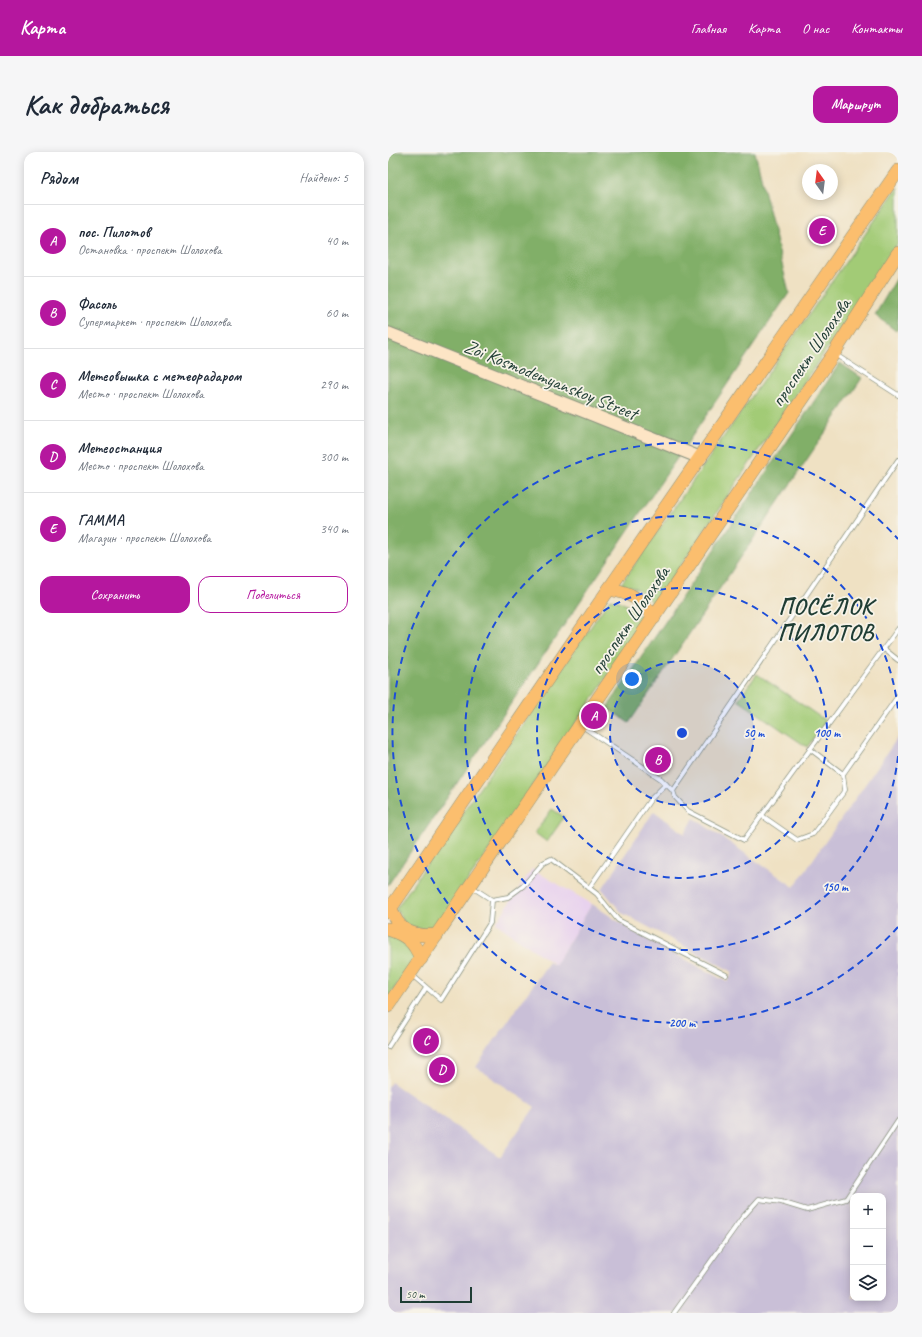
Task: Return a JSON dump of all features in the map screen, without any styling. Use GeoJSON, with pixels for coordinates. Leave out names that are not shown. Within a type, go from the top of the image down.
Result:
{"type":"FeatureCollection","features":[{"type":"Feature","properties":{"kind":"main road","name":"проспект Шолохова"},"geometry":{"type":"LineString","coordinates":[[389,910],[898,171]]}},
{"type":"Feature","properties":{"kind":"main road","name":"проспект Шолохова"},"geometry":{"type":"LineString","coordinates":[[388,1006],[834,353],[898,253]]}},
{"type":"Feature","properties":{"kind":"main road"},"geometry":{"type":"LineString","coordinates":[[609,589],[630,594],[641,600],[654,618]]}},
{"type":"Feature","properties":{"kind":"main road"},"geometry":{"type":"LineString","coordinates":[[389,910],[402,928],[412,934],[424,936],[437,935]]}},
{"type":"Feature","properties":{"kind":"main road"},"geometry":{"type":"LineString","coordinates":[[388,929],[400,933],[409,939],[417,949],[421,958]]}},
{"type":"Feature","properties":{"kind":"street","name":"Zoi Kosmodemyanskoy Street"},"geometry":{"type":"LineString","coordinates":[[388,333],[701,458]]}},
{"type":"Feature","properties":{"kind":"lane"},"geometry":{"type":"LineString","coordinates":[[834,353],[898,395]]}},
{"type":"Feature","properties":{"kind":"lane"},"geometry":{"type":"LineString","coordinates":[[673,791],[898,460]]}},
{"type":"Feature","properties":{"kind":"lane"},"geometry":{"type":"LineString","coordinates":[[580,725],[666,784],[673,791],[675,797],[688,810],[744,840],[761,814],[898,629]]}},
{"type":"Feature","properties":{"kind":"lane"},"geometry":{"type":"LineString","coordinates":[[884,649],[898,660]]}},
{"type":"Feature","properties":{"kind":"lane"},"geometry":{"type":"LineString","coordinates":[[761,814],[797,840],[813,834],[845,790],[843,774],[898,696]]}},
{"type":"Feature","properties":{"kind":"lane"},"geometry":{"type":"LineString","coordinates":[[810,749],[843,774]]}},
{"type":"Feature","properties":{"kind":"lane"},"geometry":{"type":"LineString","coordinates":[[589,888],[650,800],[666,784]]}},
{"type":"Feature","properties":{"kind":"lane"},"geometry":{"type":"LineString","coordinates":[[470,886],[492,900],[508,897],[523,886],[543,863],[551,859],[597,894],[618,920],[726,975]]}},
{"type":"Feature","properties":{"kind":"lane"},"geometry":{"type":"LineString","coordinates":[[410,974],[441,1000],[490,923],[492,900]]}},
{"type":"Feature","properties":{"kind":"lane"},"geometry":{"type":"LineString","coordinates":[[388,1046],[426,988]]}},
{"type":"Feature","properties":{"kind":"lane"},"geometry":{"type":"LineString","coordinates":[[674,1313],[742,1218],[759,1199],[781,1202],[807,1210],[846,1199],[898,1121]]}},
{"type":"Feature","properties":{"kind":"shaded area"},"geometry":{"type":"Polygon","coordinates":[[[898,737],[898,1313],[388,1313],[388,1087],[391,1082],[500,1157],[535,1107],[476,1067],[549,962],[555,965],[592,904],[633,931],[727,982],[733,972],[622,913],[602,889],[654,811],[685,834],[694,818],[794,887],[898,737]]]}},
{"type":"Feature","properties":{"kind":"shaded area"},"geometry":{"type":"Polygon","coordinates":[[[532,869],[592,904],[555,965],[496,923],[532,869]]]}},
{"type":"Feature","properties":{"kind":"green space"},"geometry":{"type":"Polygon","coordinates":[[[388,152],[755,152],[789,293],[388,885],[388,152]]]}},
{"type":"Feature","properties":{"kind":"green space"},"geometry":{"type":"Polygon","coordinates":[[[898,187],[898,243],[654,605],[636,588],[621,584],[898,187]]]}},
{"type":"Feature","properties":{"kind":"green space"},"geometry":{"type":"Polygon","coordinates":[[[898,276],[898,329],[896,331],[875,315],[898,276]]]}},
{"type":"Feature","properties":{"kind":"green space"},"geometry":{"type":"Polygon","coordinates":[[[840,363],[862,378],[629,723],[607,708],[840,363]]]}},
{"type":"Feature","properties":{"kind":"green space"},"geometry":{"type":"Polygon","coordinates":[[[610,599],[629,607],[645,622],[434,930],[426,931],[405,924],[396,909],[610,599]]]}},
{"type":"Feature","properties":{"kind":"green space"},"geometry":{"type":"Polygon","coordinates":[[[757,674],[826,721],[807,747],[738,700],[757,674]]]}},
{"type":"Feature","properties":{"kind":"green space"},"geometry":{"type":"Polygon","coordinates":[[[552,809],[564,817],[547,842],[535,833],[552,809]]]}},
{"type":"Feature","properties":{"kind":"green space"},"geometry":{"type":"Polygon","coordinates":[[[388,933],[398,936],[416,957],[388,998],[388,933]]]}},
{"type":"Feature","properties":{"kind":"place","name":"ГАММА"},"geometry":{"type":"Point","coordinates":[822,231]}},
{"type":"Feature","properties":{"kind":"place","name":"пос. Пилотов"},"geometry":{"type":"Point","coordinates":[594,716]}},
{"type":"Feature","properties":{"kind":"place","name":"Фасоль"},"geometry":{"type":"Point","coordinates":[658,760]}},
{"type":"Feature","properties":{"kind":"place","name":"Метеовышка с метеорадаром"},"geometry":{"type":"Point","coordinates":[426,1041]}},
{"type":"Feature","properties":{"kind":"place","name":"Метеостанция"},"geometry":{"type":"Point","coordinates":[442,1070]}},
{"type":"Feature","properties":{"kind":"district","name":"ПОСЁЛОК ПИЛОТОВ"},"geometry":{"type":"Point","coordinates":[826,619]}}]}
